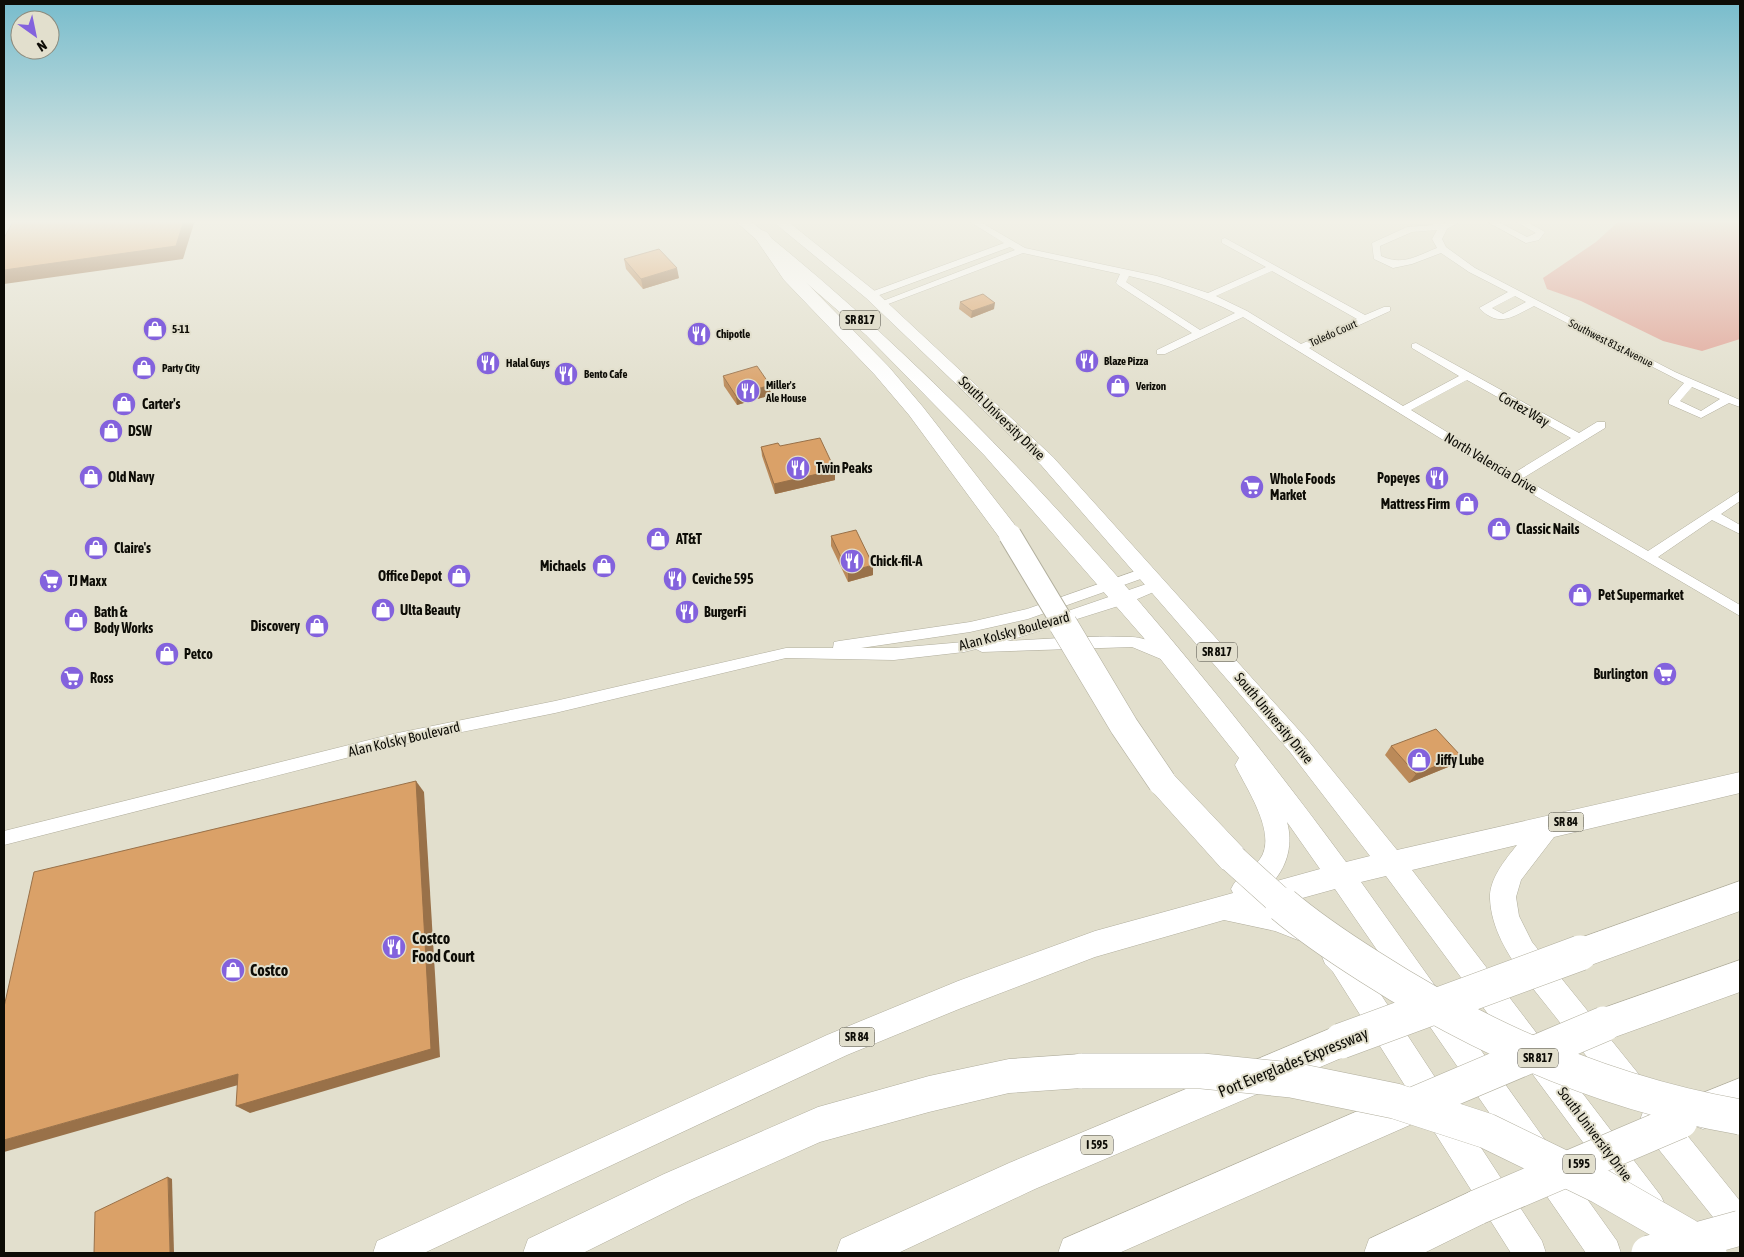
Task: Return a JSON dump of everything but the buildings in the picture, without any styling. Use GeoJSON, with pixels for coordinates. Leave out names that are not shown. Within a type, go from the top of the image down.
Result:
{"type":"FeatureCollection","features":[{"type":"Feature","properties":{"kind":"highway"},"geometry":{"type":"LineString","coordinates":[[793,279],[882,371],[916,411],[1010,535],[1124,726],[1162,782],[1233,859],[1305,923],[1371,968],[1443,1012],[1535,1054],[1614,1086],[1719,1114],[1740,1117]]}},
{"type":"Feature","properties":{"kind":"highway","name":"Port Everglades Expressway"},"geometry":{"type":"LineString","coordinates":[[855,1253],[1022,1176],[1341,1040],[1740,896]]}},
{"type":"Feature","properties":{"kind":"highway"},"geometry":{"type":"LineString","coordinates":[[1077,1253],[1146,1221],[1604,1024],[1740,976]]}},
{"type":"Feature","properties":{"kind":"highway"},"geometry":{"type":"LineString","coordinates":[[542,1253],[678,1187],[818,1125],[929,1094],[1009,1076],[1082,1071],[1202,1072],[1292,1080],[1395,1102],[1496,1135],[1600,1186],[1687,1236],[1709,1253]]}},
{"type":"Feature","properties":{"kind":"highway","name":"I 595"},"geometry":{"type":"LineString","coordinates":[[1383,1253],[1478,1207],[1740,1096]]}},
{"type":"Feature","properties":{"kind":"highway"},"geometry":{"type":"LineString","coordinates":[[1649,1253],[1740,1227]]}},
{"type":"Feature","properties":{"kind":"main road","name":"South University Drive"},"geometry":{"type":"LineString","coordinates":[[812,279],[847,308],[930,386],[1028,491],[1117,592],[1228,725],[1341,875],[1606,1253]]}},
{"type":"Feature","properties":{"kind":"main road","name":"South University Drive"},"geometry":{"type":"LineString","coordinates":[[850,279],[876,300],[1019,434],[1152,578],[1298,745],[1391,864],[1684,1253]]}},
{"type":"Feature","properties":{"kind":"main road"},"geometry":{"type":"LineString","coordinates":[[1220,908],[1263,874],[1276,856],[1278,845],[1275,825],[1228,725]]}},
{"type":"Feature","properties":{"kind":"main road","name":"SR 84"},"geometry":{"type":"LineString","coordinates":[[389,1253],[568,1168],[855,1038],[958,995],[1095,944],[1341,875],[1740,782]]}},
{"type":"Feature","properties":{"kind":"main road"},"geometry":{"type":"LineString","coordinates":[[1547,826],[1510,874],[1503,897],[1506,917],[1522,952],[1740,1227]]}},
{"type":"Feature","properties":{"kind":"main road"},"geometry":{"type":"LineString","coordinates":[[1220,908],[1276,918],[1300,928],[1320,940],[1343,962],[1530,1253]]}},
{"type":"Feature","properties":{"kind":"street"},"geometry":{"type":"LineString","coordinates":[[876,300],[927,279]]}},
{"type":"Feature","properties":{"kind":"street"},"geometry":{"type":"LineString","coordinates":[[876,300],[938,279]]}},
{"type":"Feature","properties":{"kind":"street"},"geometry":{"type":"LineString","coordinates":[[1123,279],[1121,283],[1200,334]]}},
{"type":"Feature","properties":{"kind":"street","name":"North Valencia Drive"},"geometry":{"type":"LineString","coordinates":[[1149,279],[1208,296],[1243,313],[1514,478],[1650,556],[1740,611]]}},
{"type":"Feature","properties":{"kind":"street"},"geometry":{"type":"LineString","coordinates":[[1208,296],[1248,279]]}},
{"type":"Feature","properties":{"kind":"street","name":"Toledo Court"},"geometry":{"type":"LineString","coordinates":[[1291,279],[1365,319]]}},
{"type":"Feature","properties":{"kind":"street","name":"Southwest 81st Avenue"},"geometry":{"type":"LineString","coordinates":[[1488,279],[1532,303],[1690,382],[1740,404]]}},
{"type":"Feature","properties":{"kind":"street"},"geometry":{"type":"LineString","coordinates":[[1514,293],[1484,308],[1503,318],[1532,303]]}},
{"type":"Feature","properties":{"kind":"street","name":"Toledo Court"},"geometry":{"type":"LineString","coordinates":[[1301,348],[1387,308]]}},
{"type":"Feature","properties":{"kind":"street"},"geometry":{"type":"LineString","coordinates":[[1160,352],[1243,313]]}},
{"type":"Feature","properties":{"kind":"street","name":"Cortez Way"},"geometry":{"type":"LineString","coordinates":[[1416,346],[1579,438]]}},
{"type":"Feature","properties":{"kind":"street"},"geometry":{"type":"LineString","coordinates":[[1403,410],[1467,376]]}},
{"type":"Feature","properties":{"kind":"street"},"geometry":{"type":"LineString","coordinates":[[1690,382],[1673,402],[1701,415],[1728,399]]}},
{"type":"Feature","properties":{"kind":"street"},"geometry":{"type":"LineString","coordinates":[[1514,478],[1601,425]]}},
{"type":"Feature","properties":{"kind":"street"},"geometry":{"type":"LineString","coordinates":[[1650,556],[1740,495]]}},
{"type":"Feature","properties":{"kind":"street"},"geometry":{"type":"LineString","coordinates":[[1713,515],[1740,530]]}},
{"type":"Feature","properties":{"kind":"street","name":"Alan Kolsky Boulevard"},"geometry":{"type":"LineString","coordinates":[[4,838],[393,740],[555,707],[786,653],[894,654],[964,647],[1031,629],[1152,578]]}},
{"type":"Feature","properties":{"kind":"street","name":"Alan Kolsky Boulevard"},"geometry":{"type":"LineString","coordinates":[[806,652],[886,638],[970,627],[1117,592],[1152,578]]}},
{"type":"Feature","properties":{"kind":"street"},"geometry":{"type":"LineString","coordinates":[[964,647],[1132,642],[1148,646],[1173,658]]}},
{"type":"Feature","properties":{"kind":"shaded area"},"geometry":{"type":"Polygon","coordinates":[[[1543,279],[1740,279],[1740,339],[1702,351],[1663,341],[1581,301],[1547,289],[1543,279]]]}},
{"type":"Feature","properties":{"kind":"place","name":"5-11"},"geometry":{"type":"Point","coordinates":[155,329]}},
{"type":"Feature","properties":{"kind":"place","name":"Chipotle"},"geometry":{"type":"Point","coordinates":[699,334]}},
{"type":"Feature","properties":{"kind":"place","name":"Blaze Pizza"},"geometry":{"type":"Point","coordinates":[1087,361]}},
{"type":"Feature","properties":{"kind":"place","name":"Halal Guys"},"geometry":{"type":"Point","coordinates":[488,363]}},
{"type":"Feature","properties":{"kind":"place","name":"Party City"},"geometry":{"type":"Point","coordinates":[144,368]}},
{"type":"Feature","properties":{"kind":"place","name":"Bento Cafe"},"geometry":{"type":"Point","coordinates":[566,374]}},
{"type":"Feature","properties":{"kind":"place","name":"Verizon"},"geometry":{"type":"Point","coordinates":[1118,386]}},
{"type":"Feature","properties":{"kind":"place","name":"Miller's Ale House"},"geometry":{"type":"Point","coordinates":[748,391]}},
{"type":"Feature","properties":{"kind":"place","name":"Carter's"},"geometry":{"type":"Point","coordinates":[124,404]}},
{"type":"Feature","properties":{"kind":"place","name":"DSW"},"geometry":{"type":"Point","coordinates":[111,431]}},
{"type":"Feature","properties":{"kind":"place","name":"Twin Peaks"},"geometry":{"type":"Point","coordinates":[798,468]}},
{"type":"Feature","properties":{"kind":"place","name":"Old Navy"},"geometry":{"type":"Point","coordinates":[91,477]}},
{"type":"Feature","properties":{"kind":"place","name":"Popeyes"},"geometry":{"type":"Point","coordinates":[1437,478]}},
{"type":"Feature","properties":{"kind":"place","name":"Whole Foods Market"},"geometry":{"type":"Point","coordinates":[1252,487]}},
{"type":"Feature","properties":{"kind":"place","name":"Mattress Firm"},"geometry":{"type":"Point","coordinates":[1467,504]}},
{"type":"Feature","properties":{"kind":"place","name":"Classic Nails"},"geometry":{"type":"Point","coordinates":[1499,529]}},
{"type":"Feature","properties":{"kind":"place","name":"AT&T"},"geometry":{"type":"Point","coordinates":[658,539]}},
{"type":"Feature","properties":{"kind":"place","name":"Claire's"},"geometry":{"type":"Point","coordinates":[96,548]}},
{"type":"Feature","properties":{"kind":"place","name":"Chick-fil-A"},"geometry":{"type":"Point","coordinates":[852,561]}},
{"type":"Feature","properties":{"kind":"place","name":"Michaels"},"geometry":{"type":"Point","coordinates":[604,566]}},
{"type":"Feature","properties":{"kind":"place","name":"Office Depot"},"geometry":{"type":"Point","coordinates":[459,576]}},
{"type":"Feature","properties":{"kind":"place","name":"Ceviche 595"},"geometry":{"type":"Point","coordinates":[675,579]}},
{"type":"Feature","properties":{"kind":"place","name":"TJ Maxx"},"geometry":{"type":"Point","coordinates":[51,581]}},
{"type":"Feature","properties":{"kind":"place","name":"Pet Supermarket"},"geometry":{"type":"Point","coordinates":[1580,595]}},
{"type":"Feature","properties":{"kind":"place","name":"Ulta Beauty"},"geometry":{"type":"Point","coordinates":[383,610]}},
{"type":"Feature","properties":{"kind":"place","name":"BurgerFi"},"geometry":{"type":"Point","coordinates":[687,612]}},
{"type":"Feature","properties":{"kind":"place","name":"Bath & Body Works"},"geometry":{"type":"Point","coordinates":[76,620]}},
{"type":"Feature","properties":{"kind":"place","name":"Discovery"},"geometry":{"type":"Point","coordinates":[317,626]}},
{"type":"Feature","properties":{"kind":"place","name":"Petco"},"geometry":{"type":"Point","coordinates":[167,654]}},
{"type":"Feature","properties":{"kind":"place","name":"Burlington"},"geometry":{"type":"Point","coordinates":[1665,674]}},
{"type":"Feature","properties":{"kind":"place","name":"Ross"},"geometry":{"type":"Point","coordinates":[72,678]}},
{"type":"Feature","properties":{"kind":"place","name":"Jiffy Lube"},"geometry":{"type":"Point","coordinates":[1419,760]}},
{"type":"Feature","properties":{"kind":"place","name":"Costco Food Court"},"geometry":{"type":"Point","coordinates":[394,947]}},
{"type":"Feature","properties":{"kind":"place","name":"Costco"},"geometry":{"type":"Point","coordinates":[233,970]}}]}
